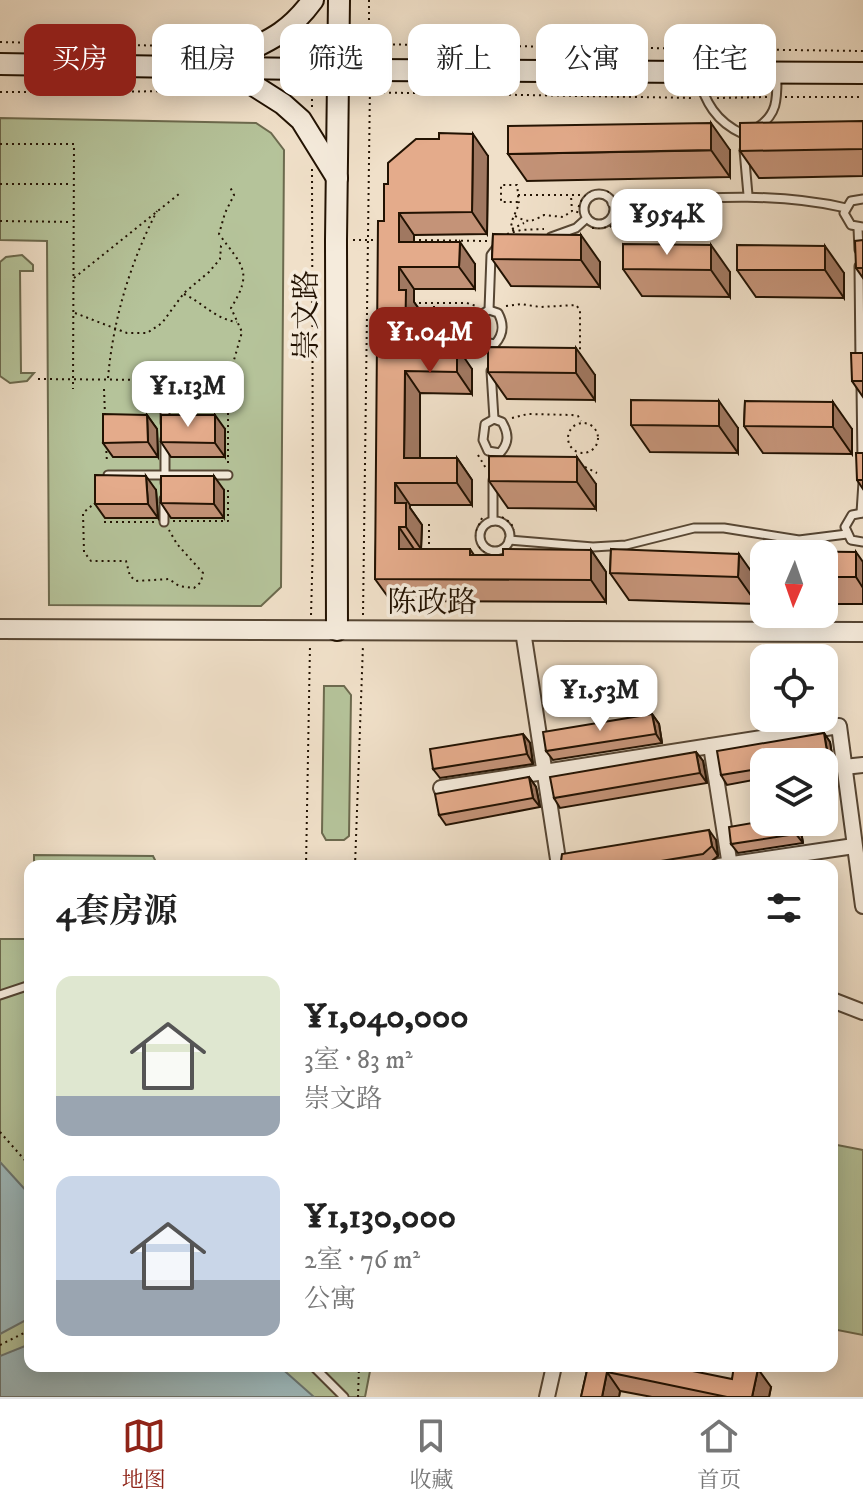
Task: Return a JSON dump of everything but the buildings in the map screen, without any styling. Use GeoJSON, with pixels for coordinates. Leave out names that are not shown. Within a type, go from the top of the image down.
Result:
{"type":"FeatureCollection","features":[{"type":"Feature","properties":{"kind":"main road"},"geometry":{"type":"LineString","coordinates":[[264,43],[274,40],[300,17],[313,0]]}},
{"type":"Feature","properties":{"kind":"main road","name":"崇文路"},"geometry":{"type":"LineString","coordinates":[[339,0],[340,24]]}},
{"type":"Feature","properties":{"kind":"main road"},"geometry":{"type":"LineString","coordinates":[[0,64],[152,59]]}},
{"type":"Feature","properties":{"kind":"main road"},"geometry":{"type":"LineString","coordinates":[[392,70],[664,72]]}},
{"type":"Feature","properties":{"kind":"main road"},"geometry":{"type":"LineString","coordinates":[[777,72],[863,73]]}},
{"type":"Feature","properties":{"kind":"main road"},"geometry":{"type":"LineString","coordinates":[[264,93],[301,120],[337,178]]}},
{"type":"Feature","properties":{"kind":"main road","name":"崇文路"},"geometry":{"type":"LineString","coordinates":[[337,630],[338,96]]}},
{"type":"Feature","properties":{"kind":"street","name":"陈政路"},"geometry":{"type":"LineString","coordinates":[[0,629],[863,632]]}},
{"type":"Feature","properties":{"kind":"street"},"geometry":{"type":"LineString","coordinates":[[523,631],[558,860]]}},
{"type":"Feature","properties":{"kind":"street"},"geometry":{"type":"LineString","coordinates":[[441,788],[839,726],[863,906]]}},
{"type":"Feature","properties":{"kind":"street"},"geometry":{"type":"LineString","coordinates":[[711,746],[725,860]]}},
{"type":"Feature","properties":{"kind":"street"},"geometry":{"type":"LineString","coordinates":[[844,767],[863,765]]}},
{"type":"Feature","properties":{"kind":"street"},"geometry":{"type":"LineString","coordinates":[[760,860],[854,846]]}},
{"type":"Feature","properties":{"kind":"street"},"geometry":{"type":"LineString","coordinates":[[838,1002],[863,1012]]}},
{"type":"Feature","properties":{"kind":"street"},"geometry":{"type":"LineString","coordinates":[[547,1397],[553,1372]]}},
{"type":"Feature","properties":{"kind":"lane"},"geometry":{"type":"LineString","coordinates":[[743,134],[770,119],[777,97],[777,72]]}},
{"type":"Feature","properties":{"kind":"lane"},"geometry":{"type":"LineString","coordinates":[[704,98],[728,128],[743,134]]}},
{"type":"Feature","properties":{"kind":"lane"},"geometry":{"type":"LineString","coordinates":[[743,134],[748,195]]}},
{"type":"Feature","properties":{"kind":"lane"},"geometry":{"type":"LineString","coordinates":[[604,195],[612,203],[613,212],[604,223],[597,224],[587,218],[584,209],[590,197],[604,195]]}},
{"type":"Feature","properties":{"kind":"lane"},"geometry":{"type":"LineString","coordinates":[[612,203],[748,195],[846,208]]}},
{"type":"Feature","properties":{"kind":"lane"},"geometry":{"type":"LineString","coordinates":[[860,364],[860,228],[846,220],[846,208],[851,201],[863,199]]}},
{"type":"Feature","properties":{"kind":"lane"},"geometry":{"type":"LineString","coordinates":[[539,237],[563,234],[587,218]]}},
{"type":"Feature","properties":{"kind":"lane"},"geometry":{"type":"LineString","coordinates":[[489,310],[491,255],[502,238]]}},
{"type":"Feature","properties":{"kind":"lane"},"geometry":{"type":"LineString","coordinates":[[488,345],[495,344],[502,331],[498,313],[489,310],[484,311],[477,321],[480,337],[488,345],[489,355]]}},
{"type":"Feature","properties":{"kind":"lane"},"geometry":{"type":"LineString","coordinates":[[490,365],[494,419]]}},
{"type":"Feature","properties":{"kind":"lane"},"geometry":{"type":"LineString","coordinates":[[861,379],[862,513],[852,515],[847,520],[847,534],[851,540],[863,542]]}},
{"type":"Feature","properties":{"kind":"lane"},"geometry":{"type":"LineString","coordinates":[[165,389],[166,522]]}},
{"type":"Feature","properties":{"kind":"lane"},"geometry":{"type":"LineString","coordinates":[[492,465],[507,440],[502,422],[494,419],[489,420],[482,430],[492,465],[493,521]]}},
{"type":"Feature","properties":{"kind":"lane"},"geometry":{"type":"LineString","coordinates":[[108,475],[228,475]]}},
{"type":"Feature","properties":{"kind":"lane"},"geometry":{"type":"LineString","coordinates":[[493,521],[482,529],[481,543],[486,548],[500,550],[509,544],[626,545],[694,528],[724,528],[799,540],[847,534]]}},
{"type":"Feature","properties":{"kind":"lane"},"geometry":{"type":"LineString","coordinates":[[493,521],[506,526],[509,544]]}},
{"type":"Feature","properties":{"kind":"lane"},"geometry":{"type":"LineString","coordinates":[[0,995],[24,987]]}},
{"type":"Feature","properties":{"kind":"lane"},"geometry":{"type":"LineString","coordinates":[[319,1372],[344,1397]]}},
{"type":"Feature","properties":{"kind":"path"},"geometry":{"type":"LineString","coordinates":[[369,0],[369,24]]}},
{"type":"Feature","properties":{"kind":"path"},"geometry":{"type":"LineString","coordinates":[[0,42],[152,53]]}},
{"type":"Feature","properties":{"kind":"path"},"geometry":{"type":"LineString","coordinates":[[392,44],[863,51]]}},
{"type":"Feature","properties":{"kind":"path"},"geometry":{"type":"LineString","coordinates":[[0,92],[152,91]]}},
{"type":"Feature","properties":{"kind":"path"},"geometry":{"type":"LineString","coordinates":[[392,92],[704,98],[863,97]]}},
{"type":"Feature","properties":{"kind":"path"},"geometry":{"type":"LineString","coordinates":[[306,860],[313,542],[312,96]]}},
{"type":"Feature","properties":{"kind":"path"},"geometry":{"type":"LineString","coordinates":[[355,860],[363,630],[370,96]]}},
{"type":"Feature","properties":{"kind":"path"},"geometry":{"type":"LineString","coordinates":[[0,144],[74,144],[73,389]]}},
{"type":"Feature","properties":{"kind":"path"},"geometry":{"type":"LineString","coordinates":[[0,184],[74,184]]}},
{"type":"Feature","properties":{"kind":"path"},"geometry":{"type":"LineString","coordinates":[[222,380],[241,343],[242,332],[231,308],[244,285],[245,275],[240,262],[219,234],[234,195],[229,185]]}},
{"type":"Feature","properties":{"kind":"path"},"geometry":{"type":"LineString","coordinates":[[517,246],[513,230],[518,202],[517,185],[501,185],[501,202],[518,202]]}},
{"type":"Feature","properties":{"kind":"path"},"geometry":{"type":"LineString","coordinates":[[518,195],[571,196],[597,191],[617,194]]}},
{"type":"Feature","properties":{"kind":"path"},"geometry":{"type":"LineString","coordinates":[[74,278],[179,194]]}},
{"type":"Feature","properties":{"kind":"path"},"geometry":{"type":"LineString","coordinates":[[577,216],[579,203],[585,195]]}},
{"type":"Feature","properties":{"kind":"path"},"geometry":{"type":"LineString","coordinates":[[410,240],[502,238],[525,222],[536,221],[544,215],[569,215],[572,211],[571,196]]}},
{"type":"Feature","properties":{"kind":"path"},"geometry":{"type":"LineString","coordinates":[[587,227],[610,227],[625,208]]}},
{"type":"Feature","properties":{"kind":"path"},"geometry":{"type":"LineString","coordinates":[[108,380],[114,329],[129,278],[157,211]]}},
{"type":"Feature","properties":{"kind":"path"},"geometry":{"type":"LineString","coordinates":[[514,216],[525,222]]}},
{"type":"Feature","properties":{"kind":"path"},"geometry":{"type":"LineString","coordinates":[[0,221],[74,222]]}},
{"type":"Feature","properties":{"kind":"path"},"geometry":{"type":"LineString","coordinates":[[513,230],[554,228]]}},
{"type":"Feature","properties":{"kind":"path"},"geometry":{"type":"LineString","coordinates":[[336,240],[381,240]]}},
{"type":"Feature","properties":{"kind":"path"},"geometry":{"type":"LineString","coordinates":[[74,313],[127,333],[147,333],[162,323],[184,293],[209,272],[220,259],[221,246],[225,242]]}},
{"type":"Feature","properties":{"kind":"path"},"geometry":{"type":"LineString","coordinates":[[184,293],[205,305],[214,315],[238,322]]}},
{"type":"Feature","properties":{"kind":"path"},"geometry":{"type":"LineString","coordinates":[[419,303],[467,303],[473,308],[481,301]]}},
{"type":"Feature","properties":{"kind":"path"},"geometry":{"type":"LineString","coordinates":[[434,303],[434,349]]}},
{"type":"Feature","properties":{"kind":"path"},"geometry":{"type":"LineString","coordinates":[[501,303],[507,315]]}},
{"type":"Feature","properties":{"kind":"path"},"geometry":{"type":"LineString","coordinates":[[505,307],[510,304],[540,307],[576,305],[580,310],[580,357],[574,359]]}},
{"type":"Feature","properties":{"kind":"path"},"geometry":{"type":"LineString","coordinates":[[104,389],[105,418]]}},
{"type":"Feature","properties":{"kind":"path"},"geometry":{"type":"LineString","coordinates":[[510,425],[507,419],[528,414],[578,416],[582,423],[591,425],[598,435],[595,447],[584,454],[572,450],[567,438],[572,426],[582,423]]}},
{"type":"Feature","properties":{"kind":"path"},"geometry":{"type":"LineString","coordinates":[[106,433],[108,475],[93,507],[83,513],[84,552],[91,561],[126,561],[130,576],[136,581],[169,579],[179,586],[194,588],[201,582],[203,573],[171,536],[166,522]]}},
{"type":"Feature","properties":{"kind":"path"},"geometry":{"type":"LineString","coordinates":[[476,449],[492,465]]}},
{"type":"Feature","properties":{"kind":"path"},"geometry":{"type":"LineString","coordinates":[[579,466],[597,473]]}},
{"type":"Feature","properties":{"kind":"path"},"geometry":{"type":"LineString","coordinates":[[486,514],[476,532],[480,548],[487,553]]}},
{"type":"Feature","properties":{"kind":"path"},"geometry":{"type":"LineString","coordinates":[[501,514],[516,531]]}},
{"type":"Feature","properties":{"kind":"path"},"geometry":{"type":"LineString","coordinates":[[429,521],[429,552],[433,552]]}},
{"type":"Feature","properties":{"kind":"path"},"geometry":{"type":"LineString","coordinates":[[479,558],[487,553],[501,553],[509,544]]}},
{"type":"Feature","properties":{"kind":"path"},"geometry":{"type":"LineString","coordinates":[[0,1132],[24,1159]]}},
{"type":"Feature","properties":{"kind":"path"},"geometry":{"type":"LineString","coordinates":[[0,1345],[24,1333]]}},
{"type":"Feature","properties":{"kind":"path"},"geometry":{"type":"LineString","coordinates":[[358,1397],[359,1372]]}},
{"type":"Feature","properties":{"kind":"green space"},"geometry":{"type":"Polygon","coordinates":[[[0,118],[256,123],[271,133],[284,150],[281,587],[261,606],[49,605],[47,241],[0,240],[0,118]]]}},
{"type":"Feature","properties":{"kind":"green space"},"geometry":{"type":"Polygon","coordinates":[[[22,255],[33,265],[33,271],[20,271],[21,373],[34,373],[27,381],[10,383],[0,376],[0,262],[6,257],[22,255]]]}},
{"type":"Feature","properties":{"kind":"green space"},"geometry":{"type":"Polygon","coordinates":[[[324,686],[344,686],[351,695],[349,836],[344,840],[326,840],[322,833],[324,686]]]}},
{"type":"Feature","properties":{"kind":"green space"},"geometry":{"type":"Polygon","coordinates":[[[34,855],[153,856],[155,860],[34,860],[34,855]]]}},
{"type":"Feature","properties":{"kind":"green space"},"geometry":{"type":"Polygon","coordinates":[[[0,939],[24,939],[24,1372],[370,1372],[365,1397],[0,1397],[0,939]]]}},
{"type":"Feature","properties":{"kind":"green space"},"geometry":{"type":"Polygon","coordinates":[[[838,1145],[863,1150],[863,1335],[838,1330],[838,1145]]]}},
{"type":"Feature","properties":{"kind":"water"},"geometry":{"type":"Polygon","coordinates":[[[0,1162],[24,1188],[24,1321],[0,1334],[0,1162]]]}},
{"type":"Feature","properties":{"kind":"water"},"geometry":{"type":"Polygon","coordinates":[[[24,1346],[24,1372],[286,1372],[314,1397],[0,1397],[0,1356],[24,1346]]]}}]}
